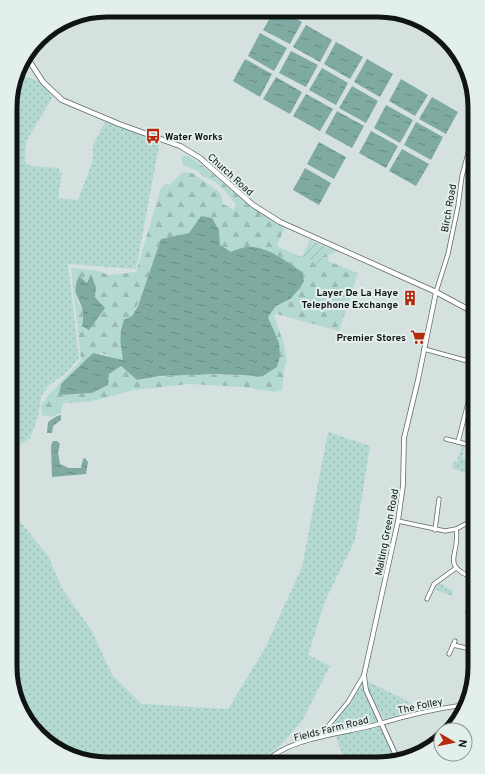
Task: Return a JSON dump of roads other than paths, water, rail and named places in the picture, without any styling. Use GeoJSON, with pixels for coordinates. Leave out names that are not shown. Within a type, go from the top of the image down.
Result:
{"type":"FeatureCollection","features":[{"type":"Feature","properties":{"kind":"main road","name":"Church Road"},"geometry":{"type":"LineString","coordinates":[[29,61],[43,82],[62,100],[119,124],[180,146],[200,158],[253,205],[280,222],[436,292],[468,309]]}},
{"type":"Feature","properties":{"kind":"street","name":"Birch Road"},"geometry":{"type":"LineString","coordinates":[[436,292],[448,254],[458,206],[462,176],[468,153]]}},
{"type":"Feature","properties":{"kind":"street","name":"Malting Green Road"},"geometry":{"type":"LineString","coordinates":[[318,738],[348,702],[364,675],[398,521],[403,485],[404,438],[436,292]]}},
{"type":"Feature","properties":{"kind":"street"},"geometry":{"type":"LineString","coordinates":[[424,349],[468,361]]}},
{"type":"Feature","properties":{"kind":"street"},"geometry":{"type":"LineString","coordinates":[[458,442],[468,403]]}},
{"type":"Feature","properties":{"kind":"street"},"geometry":{"type":"LineString","coordinates":[[446,439],[466,444]]}},
{"type":"Feature","properties":{"kind":"street"},"geometry":{"type":"LineString","coordinates":[[435,530],[439,499]]}},
{"type":"Feature","properties":{"kind":"street"},"geometry":{"type":"LineString","coordinates":[[398,521],[435,530],[456,529],[468,523]]}},
{"type":"Feature","properties":{"kind":"street"},"geometry":{"type":"LineString","coordinates":[[456,529],[457,539],[453,560],[456,568],[461,573],[468,576]]}},
{"type":"Feature","properties":{"kind":"street"},"geometry":{"type":"LineString","coordinates":[[427,599],[434,584],[456,568]]}},
{"type":"Feature","properties":{"kind":"street"},"geometry":{"type":"LineString","coordinates":[[449,654],[455,641]]}},
{"type":"Feature","properties":{"kind":"street"},"geometry":{"type":"LineString","coordinates":[[453,645],[468,648]]}},
{"type":"Feature","properties":{"kind":"street"},"geometry":{"type":"LineString","coordinates":[[364,675],[366,690],[396,755]]}},
{"type":"Feature","properties":{"kind":"street","name":"The Folley"},"geometry":{"type":"LineString","coordinates":[[382,723],[414,714],[459,707]]}},
{"type":"Feature","properties":{"kind":"street","name":"Fields Farm Road"},"geometry":{"type":"LineString","coordinates":[[273,757],[292,746],[333,734],[382,723]]}},
{"type":"Feature","properties":{"kind":"street"},"geometry":{"type":"LineString","coordinates":[[327,727],[333,734]]}},
{"type":"Feature","properties":{"kind":"water"},"geometry":{"type":"Polygon","coordinates":[[[271,17],[293,17],[302,22],[290,44],[263,30],[271,17]]]}},
{"type":"Feature","properties":{"kind":"water"},"geometry":{"type":"Polygon","coordinates":[[[306,25],[332,40],[320,62],[293,47],[306,25]]]}},
{"type":"Feature","properties":{"kind":"water"},"geometry":{"type":"Polygon","coordinates":[[[260,33],[287,48],[274,71],[248,56],[260,33]]]}},
{"type":"Feature","properties":{"kind":"water"},"geometry":{"type":"Polygon","coordinates":[[[336,42],[363,57],[350,79],[324,64],[336,42]]]}},
{"type":"Feature","properties":{"kind":"water"},"geometry":{"type":"Polygon","coordinates":[[[291,51],[318,65],[306,87],[279,73],[291,51]]]}},
{"type":"Feature","properties":{"kind":"water"},"geometry":{"type":"Polygon","coordinates":[[[245,59],[272,74],[260,97],[233,81],[245,59]]]}},
{"type":"Feature","properties":{"kind":"water"},"geometry":{"type":"Polygon","coordinates":[[[367,59],[393,74],[380,97],[354,82],[367,59]]]}},
{"type":"Feature","properties":{"kind":"water"},"geometry":{"type":"Polygon","coordinates":[[[322,68],[348,83],[336,105],[309,90],[322,68]]]}},
{"type":"Feature","properties":{"kind":"water"},"geometry":{"type":"Polygon","coordinates":[[[276,77],[302,92],[290,114],[263,99],[276,77]]]}},
{"type":"Feature","properties":{"kind":"water"},"geometry":{"type":"Polygon","coordinates":[[[401,79],[428,95],[415,116],[389,101],[401,79]]]}},
{"type":"Feature","properties":{"kind":"water"},"geometry":{"type":"Polygon","coordinates":[[[352,86],[378,101],[366,123],[339,108],[352,86]]]}},
{"type":"Feature","properties":{"kind":"water"},"geometry":{"type":"Polygon","coordinates":[[[306,94],[333,109],[320,131],[293,116],[306,94]]]}},
{"type":"Feature","properties":{"kind":"water"},"geometry":{"type":"Polygon","coordinates":[[[432,97],[458,112],[446,134],[419,119],[432,97]]]}},
{"type":"Feature","properties":{"kind":"water"},"geometry":{"type":"Polygon","coordinates":[[[386,105],[413,120],[400,143],[374,128],[386,105]]]}},
{"type":"Feature","properties":{"kind":"water"},"geometry":{"type":"Polygon","coordinates":[[[337,111],[364,126],[352,148],[325,133],[337,111]]]}},
{"type":"Feature","properties":{"kind":"water"},"geometry":{"type":"Polygon","coordinates":[[[416,122],[443,137],[431,160],[404,145],[416,122]]]}},
{"type":"Feature","properties":{"kind":"water"},"geometry":{"type":"Polygon","coordinates":[[[371,131],[398,146],[386,168],[359,153],[371,131]]]}},
{"type":"Feature","properties":{"kind":"water"},"geometry":{"type":"Polygon","coordinates":[[[319,142],[346,157],[334,179],[307,164],[319,142]]]}},
{"type":"Feature","properties":{"kind":"water"},"geometry":{"type":"Polygon","coordinates":[[[402,149],[429,164],[416,186],[389,171],[402,149]]]}},
{"type":"Feature","properties":{"kind":"water"},"geometry":{"type":"Polygon","coordinates":[[[305,168],[331,183],[319,205],[293,190],[305,168]]]}},
{"type":"Feature","properties":{"kind":"water"},"geometry":{"type":"Polygon","coordinates":[[[201,216],[212,218],[219,230],[220,245],[231,252],[246,247],[261,249],[276,255],[302,272],[304,281],[300,288],[290,299],[276,306],[268,317],[279,343],[280,356],[277,367],[263,376],[215,374],[160,376],[137,380],[121,366],[109,374],[108,385],[92,393],[59,395],[61,384],[93,353],[123,360],[121,345],[122,326],[124,320],[132,316],[138,306],[161,239],[189,233],[201,216]]]}},
{"type":"Feature","properties":{"kind":"water"},"geometry":{"type":"Polygon","coordinates":[[[91,274],[96,288],[95,297],[105,308],[89,330],[82,326],[83,313],[76,288],[79,276],[87,283],[91,274]]]}},
{"type":"Feature","properties":{"kind":"water"},"geometry":{"type":"Polygon","coordinates":[[[61,415],[61,420],[53,426],[52,433],[47,433],[48,422],[61,415]]]}},
{"type":"Feature","properties":{"kind":"water"},"geometry":{"type":"Polygon","coordinates":[[[53,441],[57,441],[60,444],[58,453],[60,464],[69,468],[81,468],[83,459],[85,458],[88,462],[86,474],[52,477],[51,446],[53,441]]]}},
{"type":"Feature","properties":{"kind":"place","name":"Water Works"},"geometry":{"type":"Point","coordinates":[153,136]}},
{"type":"Feature","properties":{"kind":"place","name":"Layer De La Haye Telephone Exchange"},"geometry":{"type":"Point","coordinates":[410,298]}},
{"type":"Feature","properties":{"kind":"place","name":"Premier Stores"},"geometry":{"type":"Point","coordinates":[418,337]}}]}
